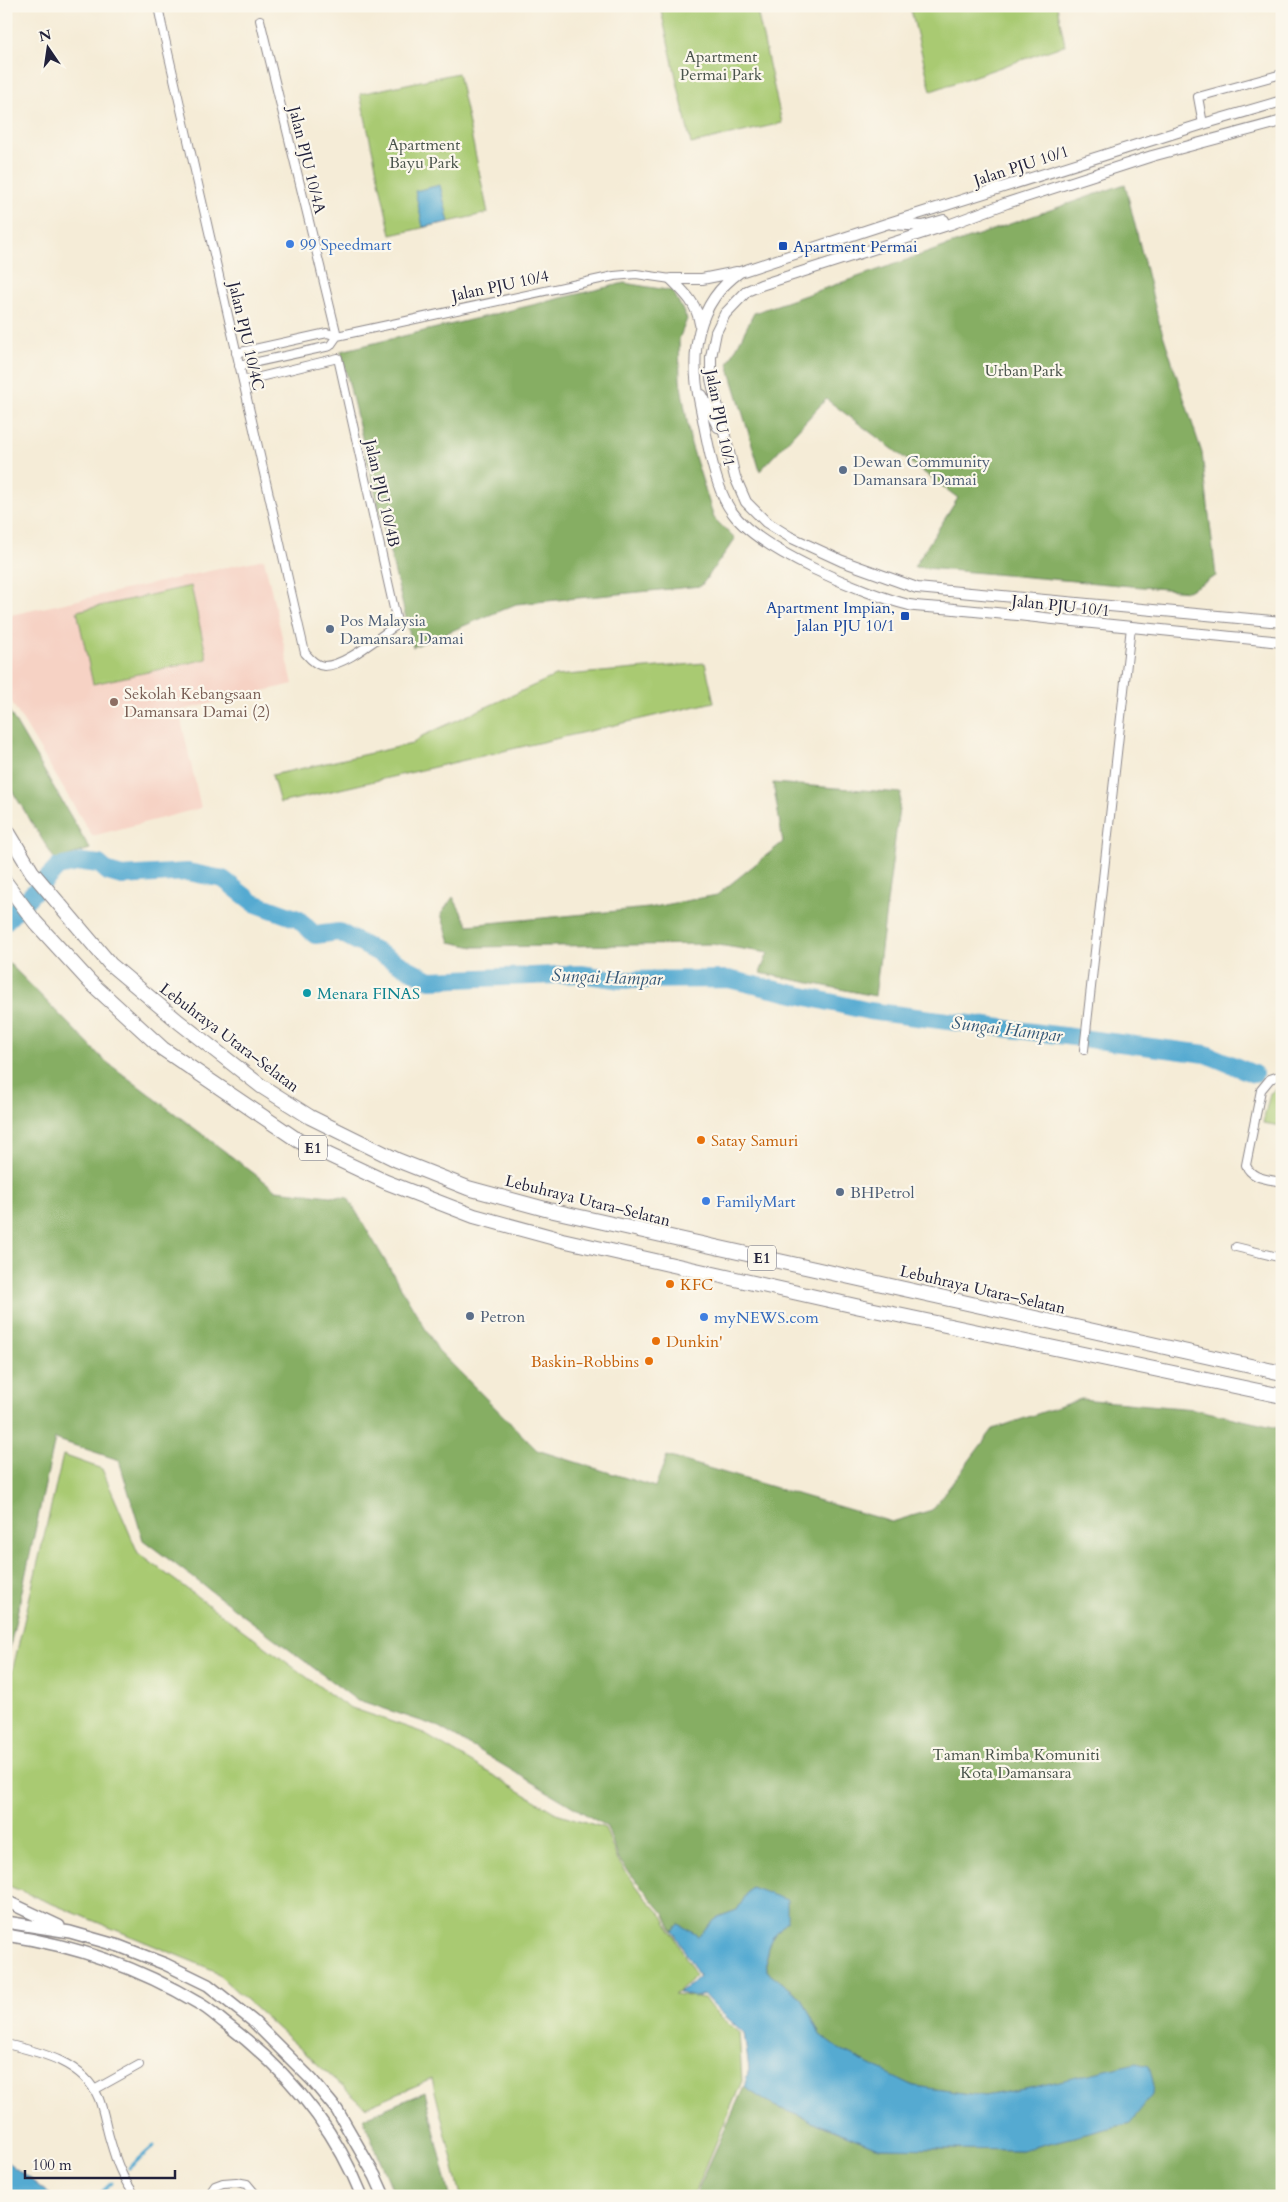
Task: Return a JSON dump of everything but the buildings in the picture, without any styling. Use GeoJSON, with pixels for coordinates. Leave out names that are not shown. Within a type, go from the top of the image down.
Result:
{"type":"FeatureCollection","features":[{"type":"Feature","properties":{"kind":"highway","name":"Lebuhraya Utara–Selatan"},"geometry":{"type":"LineString","coordinates":[[6,829],[32,872],[58,905],[110,964],[179,1022],[261,1086],[327,1126],[396,1160],[459,1185],[550,1210],[1282,1373]]}},
{"type":"Feature","properties":{"kind":"highway","name":"E1"},"geometry":{"type":"LineString","coordinates":[[9,887],[35,922],[90,982],[163,1049],[299,1141],[386,1182],[474,1216],[562,1240],[1282,1396]]}},
{"type":"Feature","properties":{"kind":"main road"},"geometry":{"type":"LineString","coordinates":[[6,1901],[70,1932]]}},
{"type":"Feature","properties":{"kind":"main road"},"geometry":{"type":"LineString","coordinates":[[6,1922],[70,1932],[119,1946],[165,1964],[208,1985],[253,2021],[312,2080],[337,2110],[360,2148],[384,2196]]}},
{"type":"Feature","properties":{"kind":"main road"},"geometry":{"type":"LineString","coordinates":[[6,1935],[40,1940],[111,1962],[199,2003],[271,2061],[300,2092],[334,2140],[362,2196]]}},
{"type":"Feature","properties":{"kind":"street","name":"Jalan PJU 10/4C"},"geometry":{"type":"LineString","coordinates":[[158,6],[305,653]]}},
{"type":"Feature","properties":{"kind":"street","name":"Jalan PJU 10/4A"},"geometry":{"type":"LineString","coordinates":[[260,20],[337,336]]}},
{"type":"Feature","properties":{"kind":"street"},"geometry":{"type":"LineString","coordinates":[[1203,124],[1198,97],[1282,74]]}},
{"type":"Feature","properties":{"kind":"street","name":"Jalan PJU 10/1"},"geometry":{"type":"LineString","coordinates":[[1282,101],[889,223],[740,272],[729,280],[718,293],[700,324],[695,356],[695,381],[709,445],[724,496],[731,512],[752,533],[825,575],[910,605],[1282,642]]}},
{"type":"Feature","properties":{"kind":"street","name":"Jalan PJU 10/1"},"geometry":{"type":"LineString","coordinates":[[1282,121],[1152,156],[951,224],[761,285],[747,291],[725,314],[716,332],[711,357],[711,379],[735,477],[746,502],[766,522],[790,537],[842,561],[918,588],[1282,622]]}},
{"type":"Feature","properties":{"kind":"street"},"geometry":{"type":"LineString","coordinates":[[889,223],[922,226],[1007,204]]}},
{"type":"Feature","properties":{"kind":"street"},"geometry":{"type":"LineString","coordinates":[[671,279],[702,279],[740,272]]}},
{"type":"Feature","properties":{"kind":"street","name":"Jalan PJU 10/4"},"geometry":{"type":"LineString","coordinates":[[236,353],[327,332],[337,336],[614,276],[636,274],[671,279]]}},
{"type":"Feature","properties":{"kind":"street"},"geometry":{"type":"LineString","coordinates":[[671,279],[694,304],[700,324]]}},
{"type":"Feature","properties":{"kind":"street","name":"Jalan PJU 10/4"},"geometry":{"type":"LineString","coordinates":[[239,366],[330,346],[337,336]]}},
{"type":"Feature","properties":{"kind":"street","name":"Jalan PJU 10/4B"},"geometry":{"type":"LineString","coordinates":[[243,380],[338,358],[397,622],[394,627],[335,664],[323,666],[312,660],[305,653]]}},
{"type":"Feature","properties":{"kind":"street"},"geometry":{"type":"LineString","coordinates":[[695,381],[725,441]]}},
{"type":"Feature","properties":{"kind":"street"},"geometry":{"type":"LineString","coordinates":[[1003,614],[1055,600]]}},
{"type":"Feature","properties":{"kind":"street"},"geometry":{"type":"LineString","coordinates":[[1084,1050],[1130,627]]}},
{"type":"Feature","properties":{"kind":"street"},"geometry":{"type":"LineString","coordinates":[[1282,1075],[1270,1079],[1261,1090],[1246,1165],[1251,1174],[1282,1182]]}},
{"type":"Feature","properties":{"kind":"street"},"geometry":{"type":"LineString","coordinates":[[1236,1247],[1282,1258]]}},
{"type":"Feature","properties":{"kind":"street"},"geometry":{"type":"LineString","coordinates":[[6,2044],[43,2053],[64,2063],[79,2074],[94,2090],[116,2161],[126,2183],[136,2196]]}},
{"type":"Feature","properties":{"kind":"street"},"geometry":{"type":"LineString","coordinates":[[94,2090],[139,2065]]}},
{"type":"Feature","properties":{"kind":"street"},"geometry":{"type":"LineString","coordinates":[[208,2196],[215,2186],[223,2183],[247,2184],[257,2196]]}},
{"type":"Feature","properties":{"kind":"shaded area","name":"Sekolah Kebangsaan Damansara Damai (2)"},"geometry":{"type":"Polygon","coordinates":[[[264,559],[293,684],[179,711],[201,808],[92,836],[6,693],[6,616],[264,559]]]}},
{"type":"Feature","properties":{"kind":"green space","name":"Apartment Permai Park"},"geometry":{"type":"Polygon","coordinates":[[[660,6],[756,6],[782,123],[691,144],[660,6]]]}},
{"type":"Feature","properties":{"kind":"green space"},"geometry":{"type":"Polygon","coordinates":[[[910,6],[1057,6],[1065,45],[931,91],[910,6]]]}},
{"type":"Feature","properties":{"kind":"green space","name":"Apartment Bayu Park"},"geometry":{"type":"Polygon","coordinates":[[[458,73],[488,213],[391,235],[360,94],[458,73]]]}},
{"type":"Feature","properties":{"kind":"green space","name":"Urban Park"},"geometry":{"type":"Polygon","coordinates":[[[1125,184],[1158,319],[1202,453],[1216,576],[1188,591],[914,567],[958,498],[826,399],[760,471],[728,364],[754,313],[1125,184]]]}},
{"type":"Feature","properties":{"kind":"green space"},"geometry":{"type":"Polygon","coordinates":[[[624,283],[673,291],[687,319],[679,339],[680,380],[691,444],[714,518],[735,539],[701,586],[516,604],[413,647],[341,351],[624,283]]]}},
{"type":"Feature","properties":{"kind":"green space"},"geometry":{"type":"Polygon","coordinates":[[[191,586],[207,659],[93,684],[77,611],[191,586]]]}},
{"type":"Feature","properties":{"kind":"green space"},"geometry":{"type":"Polygon","coordinates":[[[705,663],[714,702],[280,803],[272,775],[412,744],[422,736],[555,676],[705,663]]]}},
{"type":"Feature","properties":{"kind":"green space"},"geometry":{"type":"Polygon","coordinates":[[[6,706],[90,849],[55,860],[6,781],[6,706]]]}},
{"type":"Feature","properties":{"kind":"green space"},"geometry":{"type":"Polygon","coordinates":[[[773,783],[901,793],[875,996],[760,973],[768,953],[712,944],[474,947],[450,942],[441,914],[453,897],[468,925],[649,908],[717,895],[783,842],[773,783]]]}},
{"type":"Feature","properties":{"kind":"green space","name":"Taman Rimba Komuniti Kota Damansara"},"geometry":{"type":"Polygon","coordinates":[[[6,960],[104,1060],[276,1190],[348,1198],[438,1350],[537,1450],[655,1487],[667,1456],[892,1522],[932,1510],[993,1429],[1081,1399],[1194,1409],[1282,1429],[1282,2196],[695,2196],[744,2087],[772,2105],[878,2148],[1021,2150],[1130,2123],[1030,2088],[984,2096],[914,2086],[842,2051],[820,2035],[802,1998],[767,1971],[767,1954],[772,1938],[787,1921],[769,1894],[751,1887],[737,1910],[718,1917],[698,1936],[679,1924],[673,1931],[665,1915],[619,1860],[607,1827],[439,1727],[355,1699],[143,1540],[119,1460],[55,1439],[6,1665],[6,960]]]}},
{"type":"Feature","properties":{"kind":"green space"},"geometry":{"type":"Polygon","coordinates":[[[1282,1086],[1282,1126],[1263,1123],[1270,1093],[1282,1086]]]}},
{"type":"Feature","properties":{"kind":"green space"},"geometry":{"type":"Polygon","coordinates":[[[63,1455],[102,1469],[138,1553],[346,1706],[421,1732],[556,1813],[605,1828],[618,1861],[644,1896],[663,1916],[696,1976],[674,1994],[704,1998],[712,2009],[739,2032],[742,2081],[697,2188],[691,2196],[461,2196],[432,2079],[365,2107],[213,1970],[9,1886],[6,1883],[6,1698],[63,1455]]]}},
{"type":"Feature","properties":{"kind":"green space"},"geometry":{"type":"Polygon","coordinates":[[[425,2092],[450,2196],[395,2196],[363,2118],[425,2092]]]}},
{"type":"Feature","properties":{"kind":"water"},"geometry":{"type":"Polygon","coordinates":[[[440,185],[449,222],[423,227],[415,191],[440,185]]]}},
{"type":"Feature","properties":{"kind":"water"},"geometry":{"type":"Polygon","coordinates":[[[751,1887],[787,1900],[787,1921],[772,1938],[768,1948],[767,1971],[802,1998],[820,2035],[842,2051],[914,2086],[984,2096],[1030,2088],[1136,2063],[1149,2066],[1153,2080],[1152,2095],[1130,2123],[1021,2150],[878,2148],[772,2105],[744,2087],[749,2069],[744,2033],[704,1995],[694,1997],[678,1992],[693,1983],[699,1976],[673,1931],[679,1924],[698,1936],[718,1917],[737,1910],[751,1887]]]}},
{"type":"Feature","properties":{"kind":"water"},"geometry":{"type":"Polygon","coordinates":[[[6,2161],[52,2196],[6,2196],[6,2161]]]}},
{"type":"Feature","properties":{"kind":"waterway","name":"Sungai Hampar"},"geometry":{"type":"LineString","coordinates":[[6,921],[58,867],[82,862],[99,864],[108,872],[122,876],[188,872],[223,879],[254,903],[298,919],[315,935],[339,932],[430,980],[581,974],[621,980],[728,979],[869,1011],[1206,1054],[1254,1074]]}},
{"type":"Feature","properties":{"kind":"waterway"},"geometry":{"type":"LineString","coordinates":[[129,2168],[154,2146]]}},
{"type":"Feature","properties":{"kind":"waterway"},"geometry":{"type":"LineString","coordinates":[[97,2196],[112,2183]]}},
{"type":"Feature","properties":{"kind":"place","name":"99 Speedmart"},"geometry":{"type":"Point","coordinates":[290,244]}},
{"type":"Feature","properties":{"kind":"place","name":"Apartment Permai"},"geometry":{"type":"Point","coordinates":[783,246]}},
{"type":"Feature","properties":{"kind":"place","name":"Dewan Community Damansara Damai"},"geometry":{"type":"Point","coordinates":[843,470]}},
{"type":"Feature","properties":{"kind":"place","name":"Apartment Impian, Jalan PJU 10/1"},"geometry":{"type":"Point","coordinates":[905,616]}},
{"type":"Feature","properties":{"kind":"place","name":"Pos Malaysia Damansara Damai"},"geometry":{"type":"Point","coordinates":[330,629]}},
{"type":"Feature","properties":{"kind":"place","name":"Sekolah Kebangsaan Damansara Damai (2)"},"geometry":{"type":"Point","coordinates":[114,702]}},
{"type":"Feature","properties":{"kind":"place","name":"Menara FINAS"},"geometry":{"type":"Point","coordinates":[307,993]}},
{"type":"Feature","properties":{"kind":"place","name":"Satay Samuri"},"geometry":{"type":"Point","coordinates":[701,1140]}},
{"type":"Feature","properties":{"kind":"place","name":"BHPetrol"},"geometry":{"type":"Point","coordinates":[840,1192]}},
{"type":"Feature","properties":{"kind":"place","name":"FamilyMart"},"geometry":{"type":"Point","coordinates":[706,1201]}},
{"type":"Feature","properties":{"kind":"place","name":"KFC"},"geometry":{"type":"Point","coordinates":[670,1284]}},
{"type":"Feature","properties":{"kind":"place","name":"Petron"},"geometry":{"type":"Point","coordinates":[470,1316]}},
{"type":"Feature","properties":{"kind":"place","name":"myNEWS.com"},"geometry":{"type":"Point","coordinates":[704,1317]}},
{"type":"Feature","properties":{"kind":"place","name":"Dunkin'"},"geometry":{"type":"Point","coordinates":[656,1341]}},
{"type":"Feature","properties":{"kind":"place","name":"Baskin-Robbins"},"geometry":{"type":"Point","coordinates":[649,1361]}}]}
